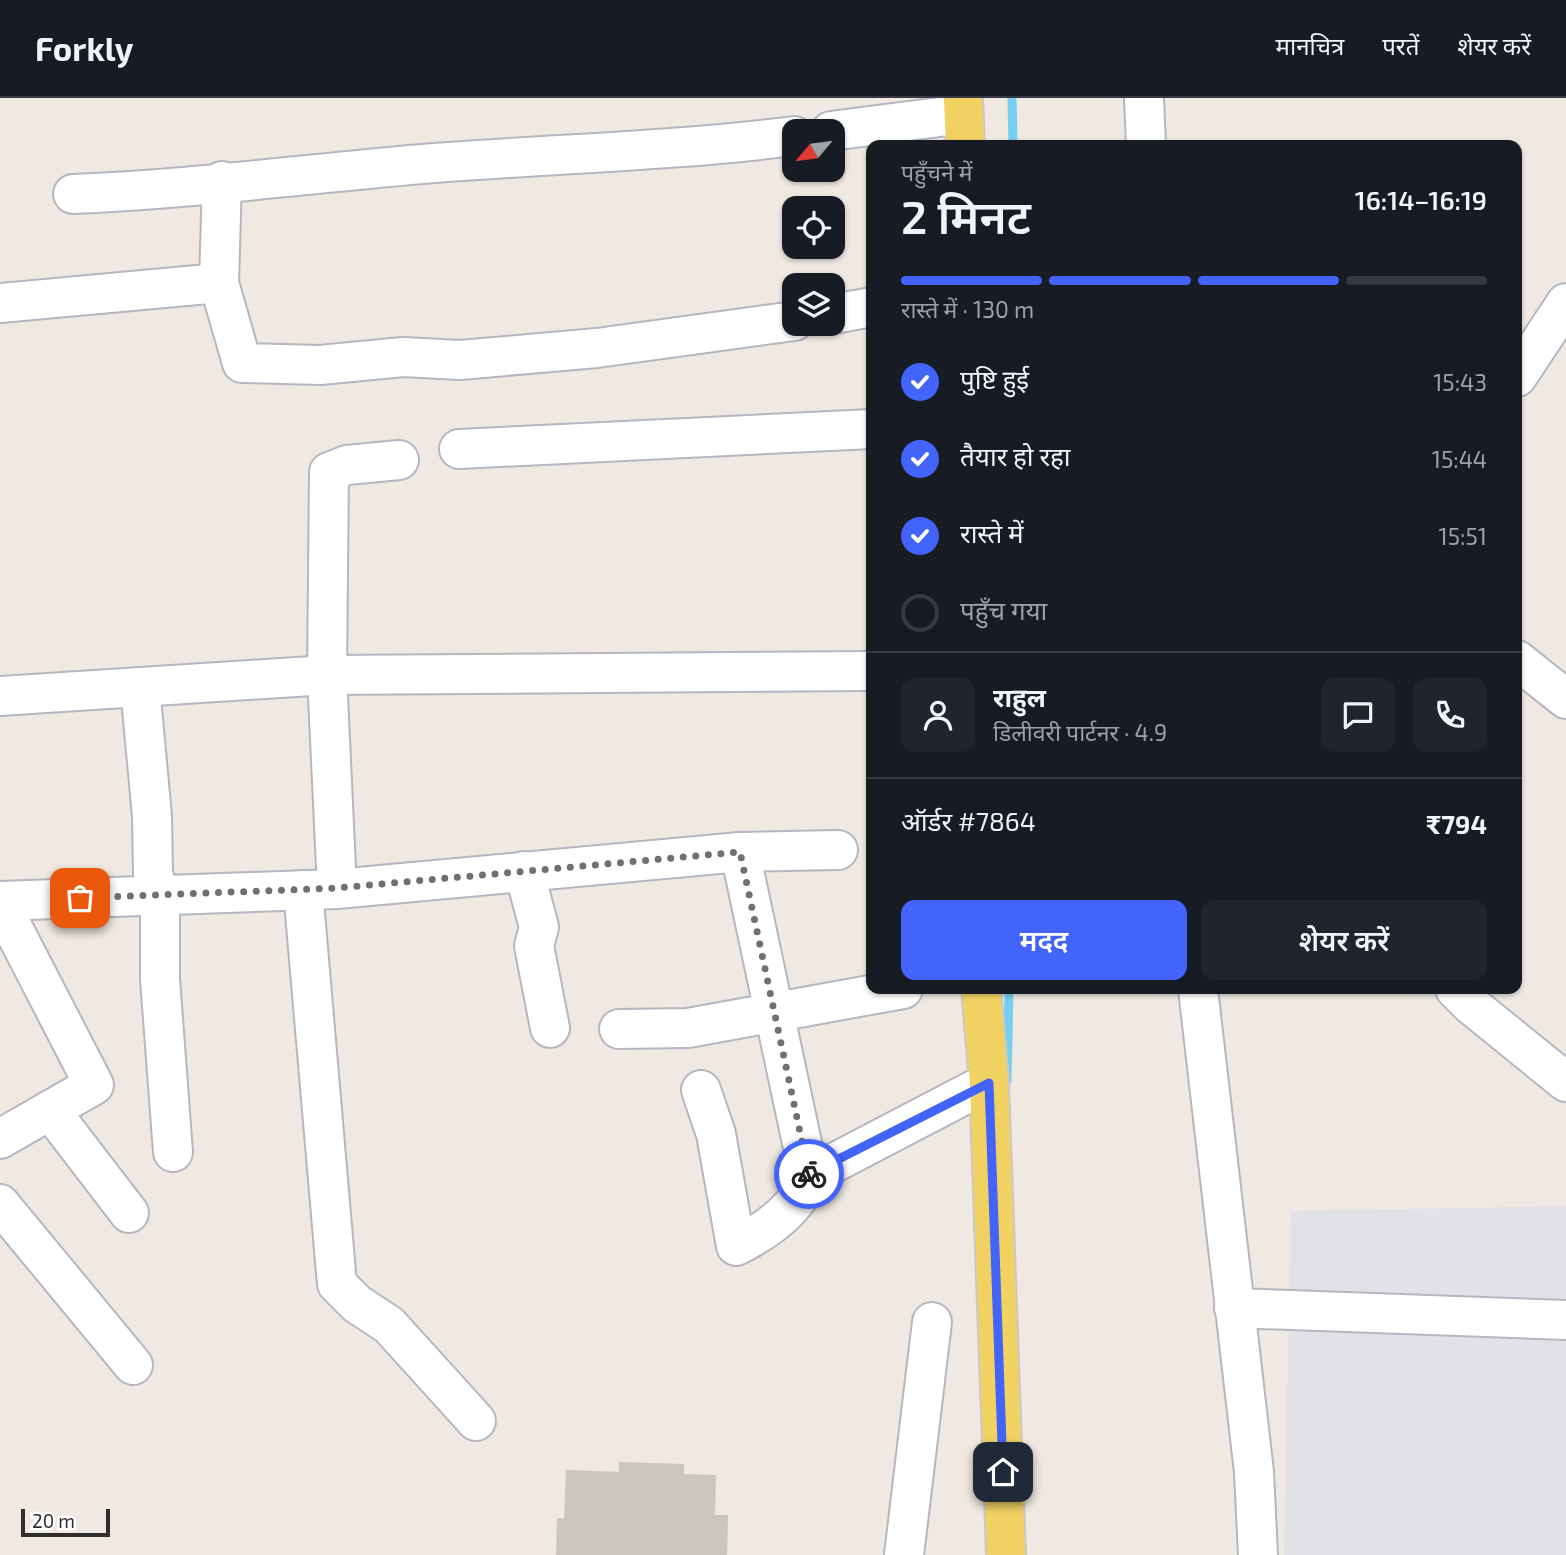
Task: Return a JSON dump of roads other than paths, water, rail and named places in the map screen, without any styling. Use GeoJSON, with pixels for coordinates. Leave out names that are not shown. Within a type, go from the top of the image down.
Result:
{"type":"FeatureCollection","features":[{"type":"Feature","properties":{"kind":"main road"},"geometry":{"type":"LineString","coordinates":[[981,994],[989,1083],[1006,1555]]}},
{"type":"Feature","properties":{"kind":"street"},"geometry":{"type":"LineString","coordinates":[[1144,98],[1146,140]]}},
{"type":"Feature","properties":{"kind":"street"},"geometry":{"type":"LineString","coordinates":[[845,130],[963,119]]}},
{"type":"Feature","properties":{"kind":"street"},"geometry":{"type":"LineString","coordinates":[[73,194],[177,190],[222,181],[315,176],[434,163],[607,154],[782,137]]}},
{"type":"Feature","properties":{"kind":"street"},"geometry":{"type":"LineString","coordinates":[[222,181],[219,283],[242,363],[320,365],[403,357],[460,360],[597,348],[782,323]]}},
{"type":"Feature","properties":{"kind":"street"},"geometry":{"type":"LineString","coordinates":[[0,303],[219,283]]}},
{"type":"Feature","properties":{"kind":"street"},"geometry":{"type":"LineString","coordinates":[[1522,358],[1528,335],[1565,306]]}},
{"type":"Feature","properties":{"kind":"street"},"geometry":{"type":"LineString","coordinates":[[845,312],[866,308]]}},
{"type":"Feature","properties":{"kind":"street"},"geometry":{"type":"LineString","coordinates":[[459,449],[866,429]]}},
{"type":"Feature","properties":{"kind":"street"},"geometry":{"type":"LineString","coordinates":[[399,460],[347,465],[329,472],[327,675],[320,889],[337,1284],[357,1304],[389,1325],[476,1421]]}},
{"type":"Feature","properties":{"kind":"street"},"geometry":{"type":"LineString","coordinates":[[1522,664],[1566,699]]}},
{"type":"Feature","properties":{"kind":"street"},"geometry":{"type":"LineString","coordinates":[[0,696],[327,675],[866,671]]}},
{"type":"Feature","properties":{"kind":"street"},"geometry":{"type":"LineString","coordinates":[[140,687],[152,816],[153,874],[160,895],[160,979],[173,1152]]}},
{"type":"Feature","properties":{"kind":"street"},"geometry":{"type":"LineString","coordinates":[[0,1139],[94,1085],[0,902],[320,889],[740,852],[838,850]]}},
{"type":"Feature","properties":{"kind":"street"},"geometry":{"type":"LineString","coordinates":[[701,1090],[716,1134],[736,1246],[758,1235],[803,1196],[809,1176],[740,852]]}},
{"type":"Feature","properties":{"kind":"street"},"geometry":{"type":"LineString","coordinates":[[524,871],[539,927],[534,946],[550,1028]]}},
{"type":"Feature","properties":{"kind":"street"},"geometry":{"type":"LineString","coordinates":[[619,1029],[688,1028],[875,994]]}},
{"type":"Feature","properties":{"kind":"street"},"geometry":{"type":"LineString","coordinates":[[1199,994],[1254,1472],[1258,1555]]}},
{"type":"Feature","properties":{"kind":"street"},"geometry":{"type":"LineString","coordinates":[[1460,994],[1566,1082]]}},
{"type":"Feature","properties":{"kind":"street"},"geometry":{"type":"LineString","coordinates":[[809,1176],[989,1083]]}},
{"type":"Feature","properties":{"kind":"street"},"geometry":{"type":"LineString","coordinates":[[50,1110],[129,1213]]}},
{"type":"Feature","properties":{"kind":"street"},"geometry":{"type":"LineString","coordinates":[[0,1205],[133,1366]]}},
{"type":"Feature","properties":{"kind":"street"},"geometry":{"type":"LineString","coordinates":[[1234,1308],[1566,1320]]}},
{"type":"Feature","properties":{"kind":"street"},"geometry":{"type":"LineString","coordinates":[[904,1555],[932,1322]]}},
{"type":"Feature","properties":{"kind":"waterway"},"geometry":{"type":"LineString","coordinates":[[1012,98],[1013,140]]}},
{"type":"Feature","properties":{"kind":"waterway"},"geometry":{"type":"LineString","coordinates":[[1007,1081],[1009,994]]}}]}
